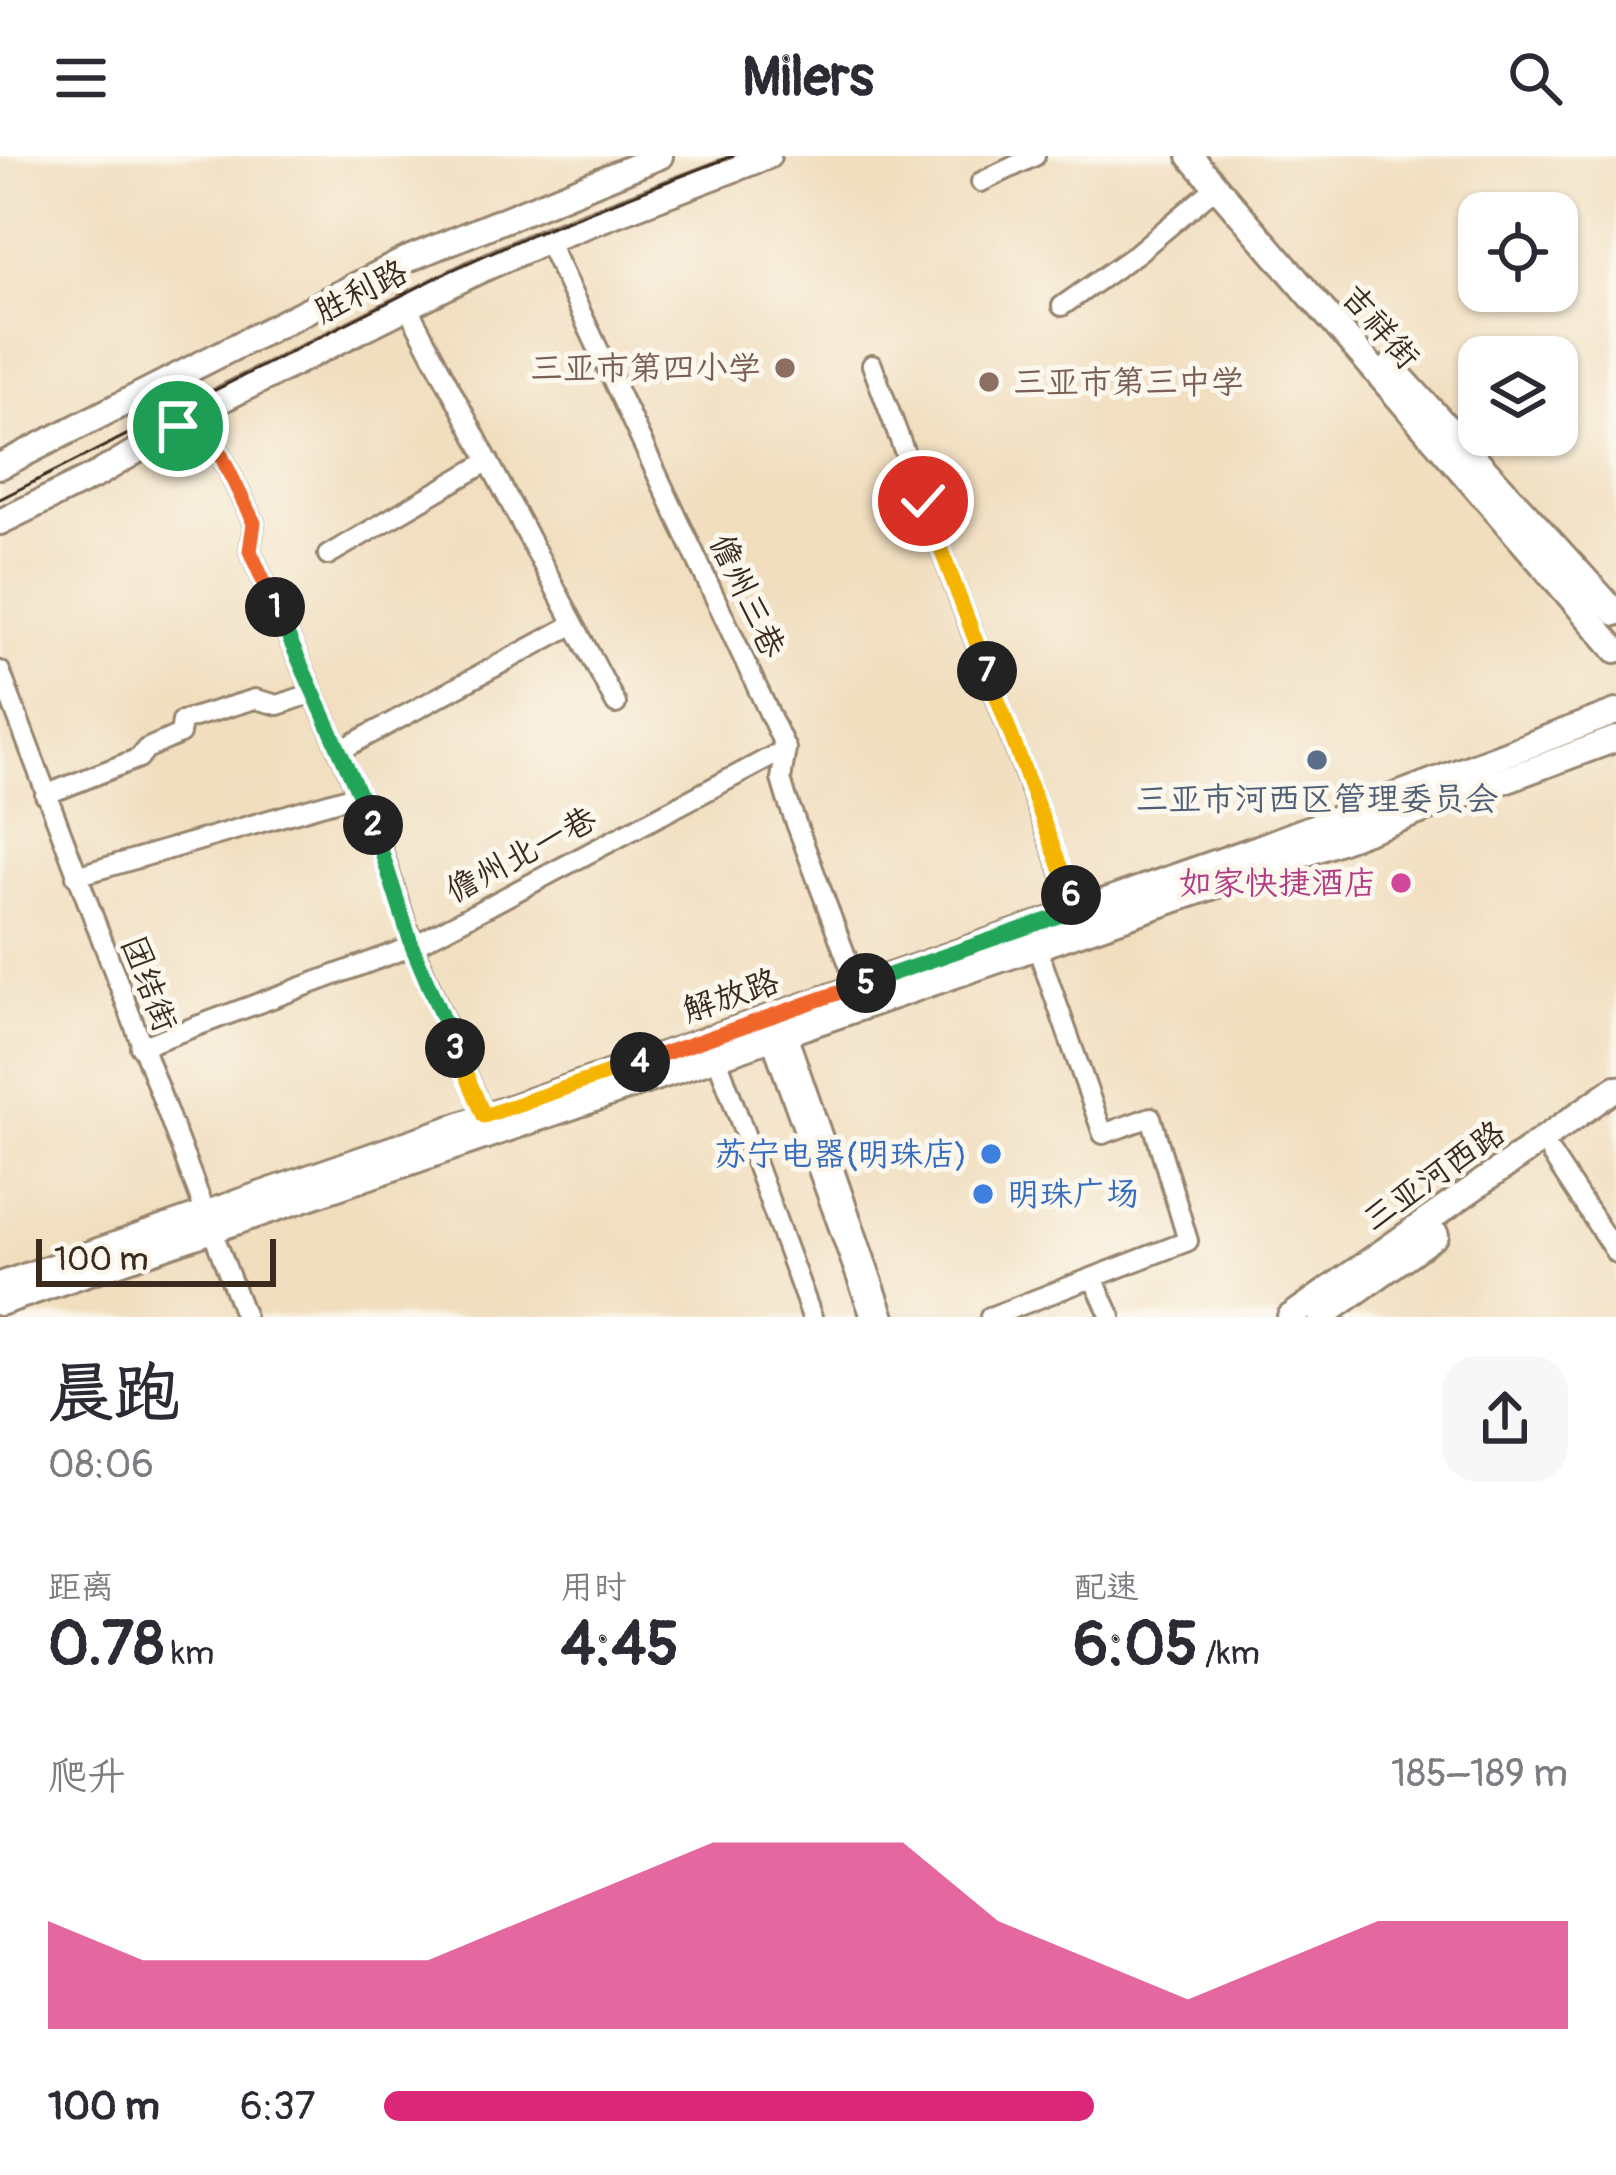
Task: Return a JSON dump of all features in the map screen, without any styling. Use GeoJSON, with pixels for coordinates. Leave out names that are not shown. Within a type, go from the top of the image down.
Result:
{"type":"FeatureCollection","features":[{"type":"Feature","properties":{"kind":"main road","name":"胜利路"},"geometry":{"type":"LineString","coordinates":[[0,466],[408,260],[660,156]]}},
{"type":"Feature","properties":{"kind":"main road","name":"胜利路"},"geometry":{"type":"LineString","coordinates":[[0,522],[407,306],[547,240],[768,156]]}},
{"type":"Feature","properties":{"kind":"main road","name":"吉祥街"},"geometry":{"type":"LineString","coordinates":[[1190,156],[1616,650]]}},
{"type":"Feature","properties":{"kind":"main road","name":"吉祥街"},"geometry":{"type":"LineString","coordinates":[[1208,156],[1306,273],[1616,613]]}},
{"type":"Feature","properties":{"kind":"main road","name":"解放路"},"geometry":{"type":"LineString","coordinates":[[0,1303],[484,1116],[1280,839],[1616,712]]}},
{"type":"Feature","properties":{"kind":"main road","name":"解放路"},"geometry":{"type":"LineString","coordinates":[[0,1285],[717,1058],[1616,739]]}},
{"type":"Feature","properties":{"kind":"main road","name":"三亚河西路"},"geometry":{"type":"LineString","coordinates":[[1290,1317],[1616,1088]]}},
{"type":"Feature","properties":{"kind":"main road","name":"三亚河西路"},"geometry":{"type":"LineString","coordinates":[[1321,1317],[1616,1108]]}},
{"type":"Feature","properties":{"kind":"street"},"geometry":{"type":"LineString","coordinates":[[981,182],[1035,156]]}},
{"type":"Feature","properties":{"kind":"street"},"geometry":{"type":"LineString","coordinates":[[1062,306],[1173,225],[1216,187]]}},
{"type":"Feature","properties":{"kind":"street","name":"儋州三巷"},"geometry":{"type":"LineString","coordinates":[[547,240],[786,749],[781,779],[857,986]]}},
{"type":"Feature","properties":{"kind":"street"},"geometry":{"type":"LineString","coordinates":[[407,306],[616,704]]}},
{"type":"Feature","properties":{"kind":"street"},"geometry":{"type":"LineString","coordinates":[[872,365],[1076,910]]}},
{"type":"Feature","properties":{"kind":"street"},"geometry":{"type":"LineString","coordinates":[[200,412],[254,523],[250,551],[377,835],[412,946],[484,1116]]}},
{"type":"Feature","properties":{"kind":"street"},"geometry":{"type":"LineString","coordinates":[[328,555],[489,461]]}},
{"type":"Feature","properties":{"kind":"street"},"geometry":{"type":"LineString","coordinates":[[339,751],[574,624]]}},
{"type":"Feature","properties":{"kind":"street","name":"团结街"},"geometry":{"type":"LineString","coordinates":[[0,671],[9,728],[45,795],[245,1317]]}},
{"type":"Feature","properties":{"kind":"street"},"geometry":{"type":"LineString","coordinates":[[45,795],[139,758],[146,749],[180,734],[182,721],[255,699],[278,705],[313,693]]}},
{"type":"Feature","properties":{"kind":"street","name":"儋州北一巷"},"geometry":{"type":"LineString","coordinates":[[140,1047],[412,946],[786,749]]}},
{"type":"Feature","properties":{"kind":"street"},"geometry":{"type":"LineString","coordinates":[[76,876],[358,794]]}},
{"type":"Feature","properties":{"kind":"street"},"geometry":{"type":"LineString","coordinates":[[990,1317],[1188,1241],[1151,1117],[1102,1134],[1037,947]]}},
{"type":"Feature","properties":{"kind":"street"},"geometry":{"type":"LineString","coordinates":[[779,1036],[871,1317]]}},
{"type":"Feature","properties":{"kind":"street"},"geometry":{"type":"LineString","coordinates":[[779,1036],[885,1317]]}},
{"type":"Feature","properties":{"kind":"street"},"geometry":{"type":"LineString","coordinates":[[717,1058],[812,1317]]}},
{"type":"Feature","properties":{"kind":"street"},"geometry":{"type":"LineString","coordinates":[[1551,1154],[1616,1253]]}},
{"type":"Feature","properties":{"kind":"street"},"geometry":{"type":"LineString","coordinates":[[1093,1278],[1111,1317]]}},
{"type":"Feature","properties":{"kind":"tram line"},"geometry":{"type":"LineString","coordinates":[[0,499],[450,271],[733,156]]}},
{"type":"Feature","properties":{"kind":"place","name":"三亚市第四小学"},"geometry":{"type":"Point","coordinates":[785,368]}},
{"type":"Feature","properties":{"kind":"place","name":"三亚市第三中学"},"geometry":{"type":"Point","coordinates":[989,382]}},
{"type":"Feature","properties":{"kind":"place","name":"三亚市河西区管理委员会"},"geometry":{"type":"Point","coordinates":[1317,760]}},
{"type":"Feature","properties":{"kind":"place","name":"如家快捷酒店"},"geometry":{"type":"Point","coordinates":[1401,883]}},
{"type":"Feature","properties":{"kind":"place","name":"苏宁电器(明珠店)"},"geometry":{"type":"Point","coordinates":[991,1154]}},
{"type":"Feature","properties":{"kind":"place","name":"明珠广场"},"geometry":{"type":"Point","coordinates":[983,1194]}},
{"type":"Feature","properties":{"kind":"route"},"geometry":{"type":"LineString","coordinates":[[178,426],[200,412],[254,523],[250,551],[377,835],[412,946],[484,1116],[1076,910],[923,501]]}}]}
